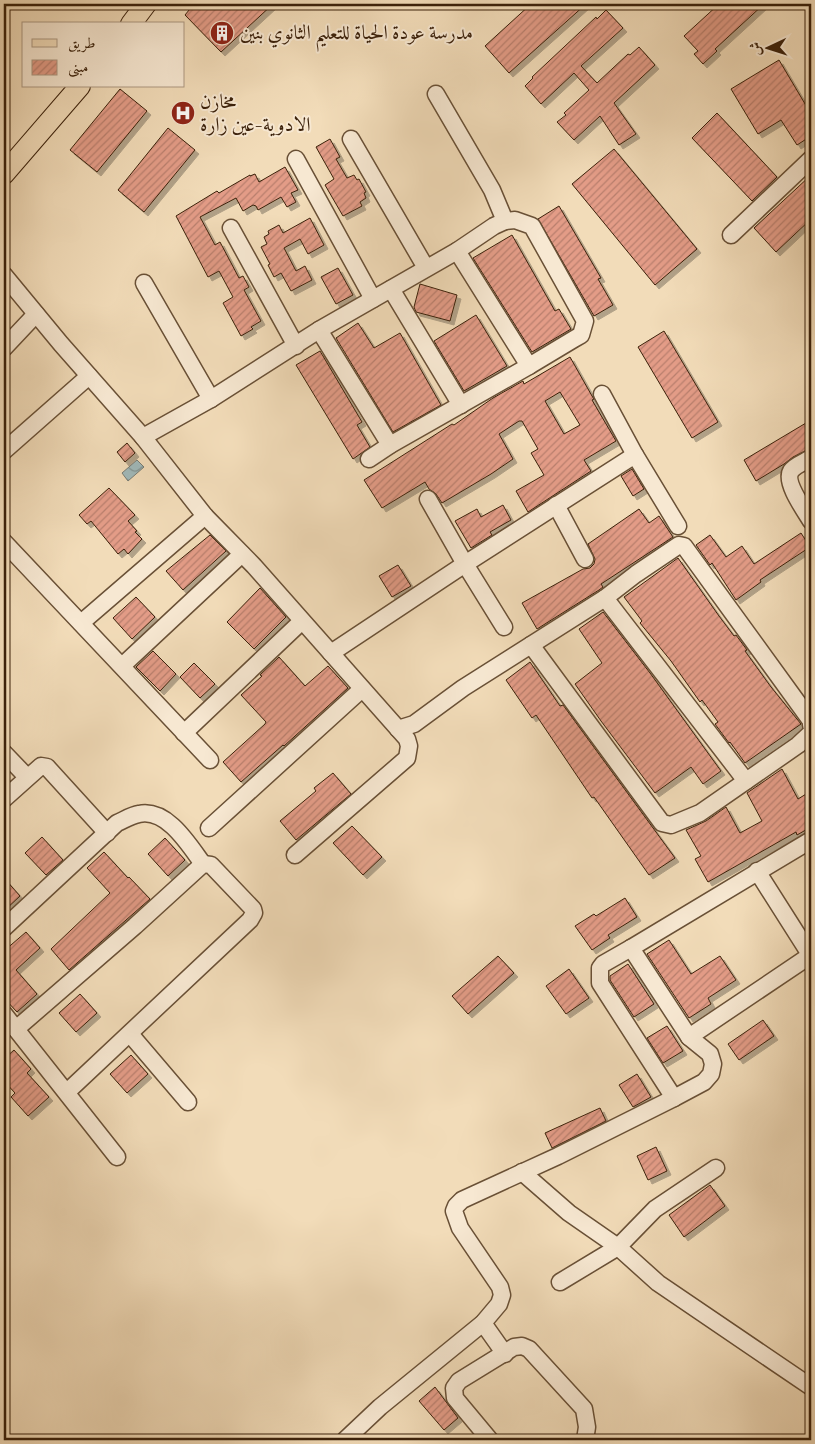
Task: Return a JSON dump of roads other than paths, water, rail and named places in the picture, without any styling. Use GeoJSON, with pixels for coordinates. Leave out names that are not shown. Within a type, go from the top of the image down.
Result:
{"type":"FeatureCollection","features":[{"type":"Feature","properties":{"kind":"main road"},"geometry":{"type":"LineString","coordinates":[[4,174],[78,88]]}},
{"type":"Feature","properties":{"kind":"street"},"geometry":{"type":"LineString","coordinates":[[436,94],[492,190],[506,221]]}},
{"type":"Feature","properties":{"kind":"street"},"geometry":{"type":"LineString","coordinates":[[351,139],[426,268]]}},
{"type":"Feature","properties":{"kind":"street"},"geometry":{"type":"LineString","coordinates":[[296,159],[373,299]]}},
{"type":"Feature","properties":{"kind":"street"},"geometry":{"type":"LineString","coordinates":[[730,236],[811,159]]}},
{"type":"Feature","properties":{"kind":"street"},"geometry":{"type":"LineString","coordinates":[[143,437],[211,399],[296,346],[318,330],[457,251],[494,226],[506,221],[515,220],[532,226],[585,321],[581,335],[369,459]]}},
{"type":"Feature","properties":{"kind":"street"},"geometry":{"type":"LineString","coordinates":[[231,228],[296,346]]}},
{"type":"Feature","properties":{"kind":"street"},"geometry":{"type":"LineString","coordinates":[[457,251],[529,366]]}},
{"type":"Feature","properties":{"kind":"street"},"geometry":{"type":"LineString","coordinates":[[4,275],[143,437],[205,516],[242,554],[407,739],[410,746],[407,758],[296,855]]}},
{"type":"Feature","properties":{"kind":"street"},"geometry":{"type":"LineString","coordinates":[[144,283],[211,399]]}},
{"type":"Feature","properties":{"kind":"street"},"geometry":{"type":"LineString","coordinates":[[391,289],[461,405]]}},
{"type":"Feature","properties":{"kind":"street"},"geometry":{"type":"LineString","coordinates":[[4,348],[36,314]]}},
{"type":"Feature","properties":{"kind":"street"},"geometry":{"type":"LineString","coordinates":[[318,330],[390,445]]}},
{"type":"Feature","properties":{"kind":"street"},"geometry":{"type":"LineString","coordinates":[[4,451],[89,376]]}},
{"type":"Feature","properties":{"kind":"street"},"geometry":{"type":"LineString","coordinates":[[602,394],[678,526]]}},
{"type":"Feature","properties":{"kind":"street"},"geometry":{"type":"LineString","coordinates":[[332,654],[465,564],[635,454]]}},
{"type":"Feature","properties":{"kind":"street"},"geometry":{"type":"LineString","coordinates":[[811,458],[791,470],[789,478],[791,486],[811,521]]}},
{"type":"Feature","properties":{"kind":"street"},"geometry":{"type":"LineString","coordinates":[[428,499],[504,627]]}},
{"type":"Feature","properties":{"kind":"street"},"geometry":{"type":"LineString","coordinates":[[556,505],[585,559]]}},
{"type":"Feature","properties":{"kind":"street"},"geometry":{"type":"LineString","coordinates":[[80,623],[205,516]]}},
{"type":"Feature","properties":{"kind":"street"},"geometry":{"type":"LineString","coordinates":[[4,542],[210,760]]}},
{"type":"Feature","properties":{"kind":"street"},"geometry":{"type":"LineString","coordinates":[[398,729],[414,724],[463,688],[605,598],[679,545],[684,546],[811,721],[811,725]]}},
{"type":"Feature","properties":{"kind":"street"},"geometry":{"type":"LineString","coordinates":[[122,666],[242,554]]}},
{"type":"Feature","properties":{"kind":"street"},"geometry":{"type":"LineString","coordinates":[[605,598],[746,782]]}},
{"type":"Feature","properties":{"kind":"street"},"geometry":{"type":"LineString","coordinates":[[184,733],[302,621]]}},
{"type":"Feature","properties":{"kind":"street"},"geometry":{"type":"LineString","coordinates":[[531,645],[662,823],[671,825],[700,813],[811,734]]}},
{"type":"Feature","properties":{"kind":"street"},"geometry":{"type":"LineString","coordinates":[[209,828],[362,689]]}},
{"type":"Feature","properties":{"kind":"street"},"geometry":{"type":"LineString","coordinates":[[4,752],[27,777]]}},
{"type":"Feature","properties":{"kind":"street"},"geometry":{"type":"LineString","coordinates":[[4,800],[41,766],[47,767],[107,833]]}},
{"type":"Feature","properties":{"kind":"street"},"geometry":{"type":"LineString","coordinates":[[4,928],[117,823],[139,814],[155,815],[177,828],[203,864],[211,865],[253,909],[253,917],[67,1092]]}},
{"type":"Feature","properties":{"kind":"street"},"geometry":{"type":"LineString","coordinates":[[674,1098],[600,983],[600,968],[603,964],[811,840]]}},
{"type":"Feature","properties":{"kind":"street"},"geometry":{"type":"LineString","coordinates":[[16,1029],[203,864]]}},
{"type":"Feature","properties":{"kind":"street"},"geometry":{"type":"LineString","coordinates":[[689,1037],[811,955],[757,871]]}},
{"type":"Feature","properties":{"kind":"street"},"geometry":{"type":"LineString","coordinates":[[345,1440],[380,1407],[483,1323],[499,1304],[502,1295],[500,1287],[460,1228],[454,1211],[462,1200],[674,1098],[704,1082],[711,1074],[713,1064],[710,1054],[689,1037],[631,948]]}},
{"type":"Feature","properties":{"kind":"street"},"geometry":{"type":"LineString","coordinates":[[4,1014],[117,1157]]}},
{"type":"Feature","properties":{"kind":"street"},"geometry":{"type":"LineString","coordinates":[[130,1034],[188,1102]]}},
{"type":"Feature","properties":{"kind":"street"},"geometry":{"type":"LineString","coordinates":[[560,1282],[618,1248],[655,1209],[716,1168]]}},
{"type":"Feature","properties":{"kind":"street"},"geometry":{"type":"LineString","coordinates":[[522,1172],[570,1213],[618,1248],[658,1283],[811,1387]]}},
{"type":"Feature","properties":{"kind":"street"},"geometry":{"type":"LineString","coordinates":[[483,1323],[505,1354]]}},
{"type":"Feature","properties":{"kind":"street"},"geometry":{"type":"LineString","coordinates":[[490,1440],[454,1398],[454,1388],[459,1381],[514,1347],[522,1346],[529,1349],[584,1408],[588,1428],[585,1440]]}},
{"type":"Feature","properties":{"kind":"water"},"geometry":{"type":"Polygon","coordinates":[[[137,460],[144,467],[128,481],[122,473],[137,460]]]}},
{"type":"Feature","properties":{"kind":"place","name":"مدرسة عودة الحياة للتعليم الثانوي بنين"},"geometry":{"type":"Point","coordinates":[222,33]}},
{"type":"Feature","properties":{"kind":"place","name":"مخازن الادوية-عين زارة"},"geometry":{"type":"Point","coordinates":[183,113]}}]}
